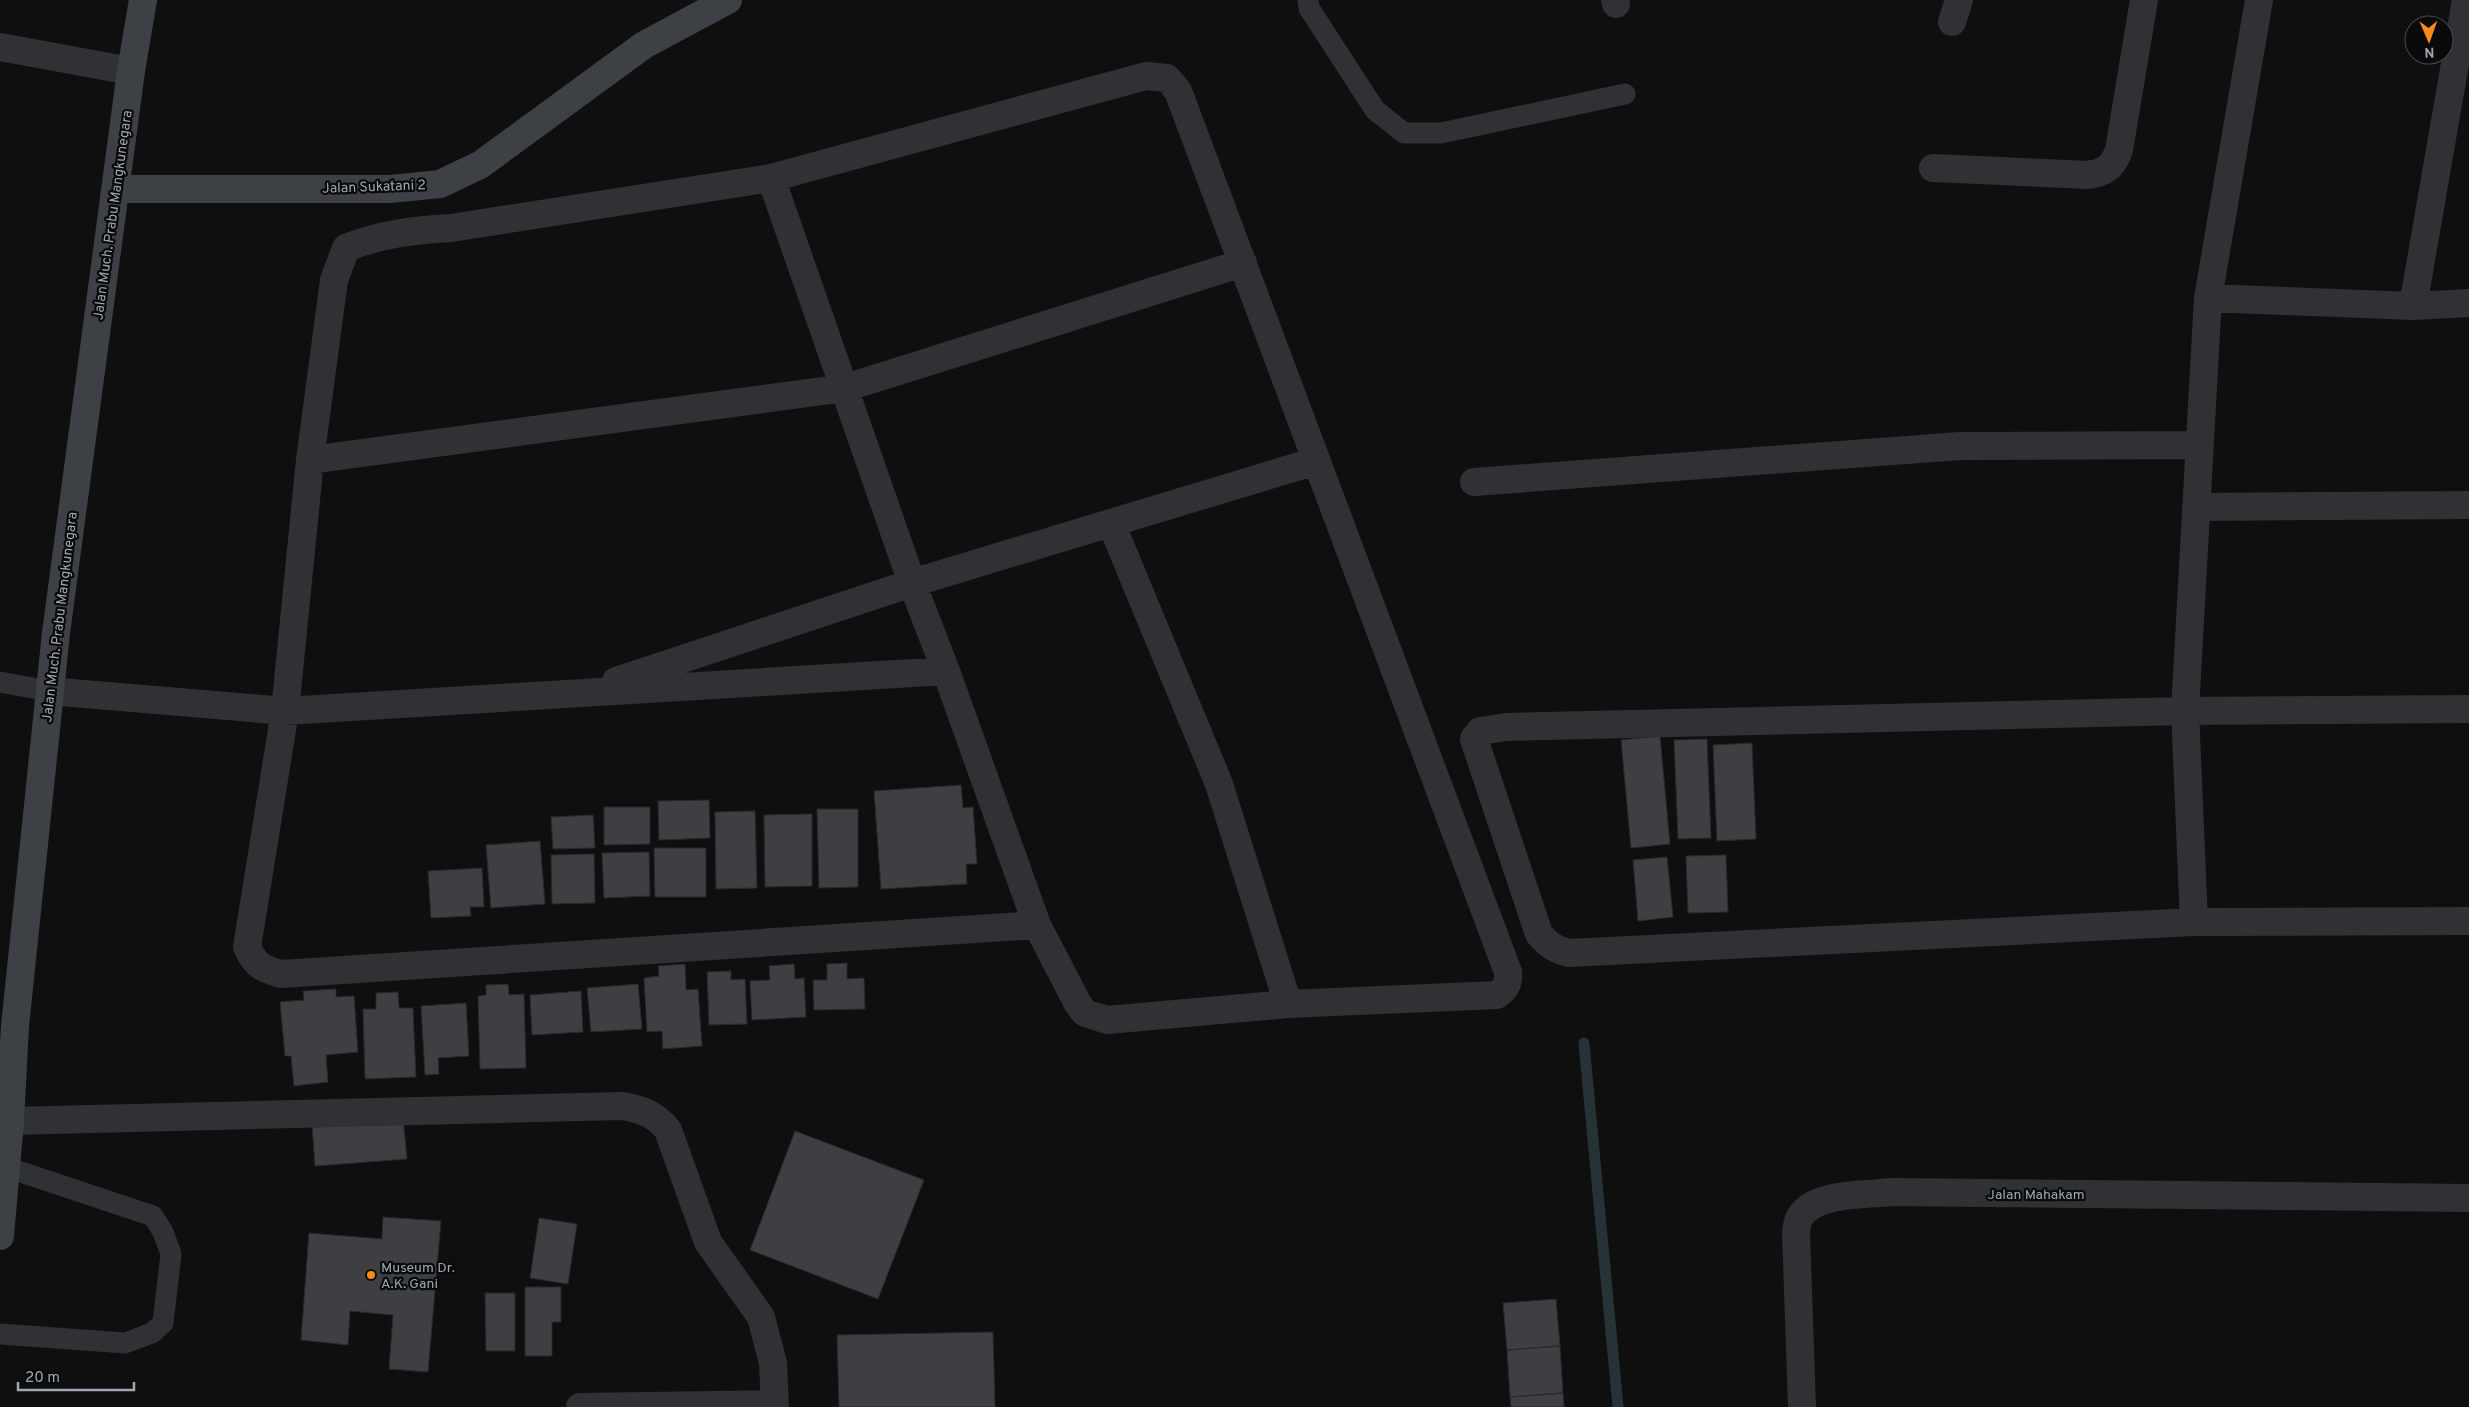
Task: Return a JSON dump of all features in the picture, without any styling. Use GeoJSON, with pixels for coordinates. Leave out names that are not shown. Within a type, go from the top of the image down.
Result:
{"type":"FeatureCollection","features":[{"type":"Feature","properties":{"kind":"main road","name":"Jalan Much. Prabu Mangkunegara"},"geometry":{"type":"LineString","coordinates":[[0,1236],[10,1121],[7,1025],[131,71],[143,0]]}},
{"type":"Feature","properties":{"kind":"main road","name":"Jalan Sukatani 2"},"geometry":{"type":"LineString","coordinates":[[116,188],[390,189],[440,184],[480,166],[644,45],[728,0]]}},
{"type":"Feature","properties":{"kind":"street"},"geometry":{"type":"LineString","coordinates":[[1933,168],[2087,175],[2100,174],[2108,169],[2115,161],[2120,150],[2144,0]]}},
{"type":"Feature","properties":{"kind":"street"},"geometry":{"type":"LineString","coordinates":[[2194,922],[2185,711],[2208,298],[2259,0]]}},
{"type":"Feature","properties":{"kind":"street"},"geometry":{"type":"LineString","coordinates":[[2413,306],[2466,0]]}},
{"type":"Feature","properties":{"kind":"street"},"geometry":{"type":"LineString","coordinates":[[0,47],[131,71]]}},
{"type":"Feature","properties":{"kind":"street"},"geometry":{"type":"LineString","coordinates":[[771,178],[912,583],[946,670],[1037,925],[1078,1004],[1085,1013],[1107,1020],[1288,1004],[1497,995],[1504,990],[1509,982],[1508,972],[1178,91],[1167,78],[1157,76],[1146,76],[771,178],[452,228],[413,230],[368,238],[346,248],[334,280],[310,460],[285,711],[247,947],[255,963],[281,974],[1037,925]]}},
{"type":"Feature","properties":{"kind":"street"},"geometry":{"type":"LineString","coordinates":[[310,460],[845,388],[1243,263]]}},
{"type":"Feature","properties":{"kind":"street"},"geometry":{"type":"LineString","coordinates":[[2208,298],[2413,306],[2469,303]]}},
{"type":"Feature","properties":{"kind":"street"},"geometry":{"type":"LineString","coordinates":[[1474,482],[1960,446],[2199,445]]}},
{"type":"Feature","properties":{"kind":"street"},"geometry":{"type":"LineString","coordinates":[[580,693],[912,583],[1316,461]]}},
{"type":"Feature","properties":{"kind":"street"},"geometry":{"type":"LineString","coordinates":[[2196,507],[2469,505]]}},
{"type":"Feature","properties":{"kind":"street"},"geometry":{"type":"LineString","coordinates":[[1111,523],[1219,784],[1288,1004]]}},
{"type":"Feature","properties":{"kind":"street"},"geometry":{"type":"LineString","coordinates":[[49,691],[285,711],[946,670]]}},
{"type":"Feature","properties":{"kind":"street"},"geometry":{"type":"LineString","coordinates":[[2469,709],[2185,711],[1506,727],[1480,731],[1475,735],[1474,744],[1539,934],[1548,944],[1558,950],[1569,953],[2194,922],[2469,921]]}},
{"type":"Feature","properties":{"kind":"street"},"geometry":{"type":"LineString","coordinates":[[10,1121],[623,1106],[642,1110],[657,1117],[668,1130],[708,1242],[761,1317],[773,1363],[775,1406],[580,1407]]}},
{"type":"Feature","properties":{"kind":"street","name":"Jalan Mahakam"},"geometry":{"type":"LineString","coordinates":[[1802,1407],[1796,1232],[1799,1218],[1806,1210],[1826,1199],[1892,1192],[2469,1198]]}},
{"type":"Feature","properties":{"kind":"lane"},"geometry":{"type":"LineString","coordinates":[[1308,0],[1309,8],[1375,110],[1404,132],[1441,133],[1624,94]]}},
{"type":"Feature","properties":{"kind":"lane"},"geometry":{"type":"LineString","coordinates":[[0,682],[49,691]]}},
{"type":"Feature","properties":{"kind":"lane"},"geometry":{"type":"LineString","coordinates":[[0,1334],[125,1343],[152,1333],[163,1323],[171,1254],[163,1232],[153,1216],[6,1167]]}},
{"type":"Feature","properties":{"kind":"building"},"geometry":{"type":"Polygon","coordinates":[[[1660,736],[1670,844],[1631,848],[1621,740],[1660,736]]]}},
{"type":"Feature","properties":{"kind":"building"},"geometry":{"type":"Polygon","coordinates":[[[1707,739],[1711,838],[1678,839],[1674,740],[1707,739]]]}},
{"type":"Feature","properties":{"kind":"building"},"geometry":{"type":"Polygon","coordinates":[[[1752,743],[1756,839],[1717,841],[1713,745],[1752,743]]]}},
{"type":"Feature","properties":{"kind":"building"},"geometry":{"type":"Polygon","coordinates":[[[961,785],[963,808],[973,807],[977,864],[966,864],[967,884],[881,889],[874,791],[961,785]]]}},
{"type":"Feature","properties":{"kind":"building"},"geometry":{"type":"Polygon","coordinates":[[[709,800],[710,838],[659,840],[658,801],[709,800]]]}},
{"type":"Feature","properties":{"kind":"building"},"geometry":{"type":"Polygon","coordinates":[[[604,807],[650,807],[650,844],[604,845],[604,807]]]}},
{"type":"Feature","properties":{"kind":"building"},"geometry":{"type":"Polygon","coordinates":[[[817,809],[858,809],[858,887],[819,888],[817,809]]]}},
{"type":"Feature","properties":{"kind":"building"},"geometry":{"type":"Polygon","coordinates":[[[755,811],[757,888],[716,889],[715,812],[755,811]]]}},
{"type":"Feature","properties":{"kind":"building"},"geometry":{"type":"Polygon","coordinates":[[[812,814],[812,886],[765,887],[764,815],[812,814]]]}},
{"type":"Feature","properties":{"kind":"building"},"geometry":{"type":"Polygon","coordinates":[[[593,815],[595,848],[553,849],[551,817],[593,815]]]}},
{"type":"Feature","properties":{"kind":"building"},"geometry":{"type":"Polygon","coordinates":[[[540,841],[545,904],[491,908],[486,845],[540,841]]]}},
{"type":"Feature","properties":{"kind":"building"},"geometry":{"type":"Polygon","coordinates":[[[654,848],[706,848],[706,897],[655,897],[654,848]]]}},
{"type":"Feature","properties":{"kind":"building"},"geometry":{"type":"Polygon","coordinates":[[[649,852],[650,896],[604,898],[602,853],[649,852]]]}},
{"type":"Feature","properties":{"kind":"building"},"geometry":{"type":"Polygon","coordinates":[[[594,854],[595,903],[552,904],[551,855],[594,854]]]}},
{"type":"Feature","properties":{"kind":"building"},"geometry":{"type":"Polygon","coordinates":[[[1726,855],[1728,912],[1688,913],[1686,856],[1726,855]]]}},
{"type":"Feature","properties":{"kind":"building"},"geometry":{"type":"Polygon","coordinates":[[[1667,857],[1673,917],[1638,921],[1633,860],[1667,857]]]}},
{"type":"Feature","properties":{"kind":"building"},"geometry":{"type":"Polygon","coordinates":[[[482,868],[484,907],[470,907],[471,916],[431,918],[428,871],[482,868]]]}},
{"type":"Feature","properties":{"kind":"building"},"geometry":{"type":"Polygon","coordinates":[[[847,963],[847,979],[864,978],[865,1009],[814,1010],[813,980],[827,980],[827,964],[847,963]]]}},
{"type":"Feature","properties":{"kind":"building"},"geometry":{"type":"Polygon","coordinates":[[[685,964],[686,990],[698,989],[702,1046],[663,1049],[662,1031],[647,1032],[644,978],[659,976],[658,966],[685,964]]]}},
{"type":"Feature","properties":{"kind":"building"},"geometry":{"type":"Polygon","coordinates":[[[794,964],[795,979],[804,978],[806,1017],[752,1020],[750,981],[770,980],[769,966],[794,964]]]}},
{"type":"Feature","properties":{"kind":"building"},"geometry":{"type":"Polygon","coordinates":[[[731,971],[731,980],[745,979],[747,1024],[709,1025],[707,972],[731,971]]]}},
{"type":"Feature","properties":{"kind":"building"},"geometry":{"type":"Polygon","coordinates":[[[508,984],[509,995],[524,994],[526,1068],[480,1069],[478,996],[486,995],[486,985],[508,984]]]}},
{"type":"Feature","properties":{"kind":"building"},"geometry":{"type":"Polygon","coordinates":[[[638,984],[642,1029],[591,1032],[587,988],[638,984]]]}},
{"type":"Feature","properties":{"kind":"building"},"geometry":{"type":"Polygon","coordinates":[[[336,989],[336,997],[354,996],[358,1052],[326,1055],[328,1082],[294,1086],[291,1056],[285,1056],[280,1002],[304,1000],[303,991],[336,989]]]}},
{"type":"Feature","properties":{"kind":"building"},"geometry":{"type":"Polygon","coordinates":[[[581,991],[583,1032],[532,1035],[530,995],[581,991]]]}},
{"type":"Feature","properties":{"kind":"building"},"geometry":{"type":"Polygon","coordinates":[[[398,992],[399,1008],[413,1008],[416,1077],[365,1079],[363,1009],[376,1009],[376,993],[398,992]]]}},
{"type":"Feature","properties":{"kind":"building"},"geometry":{"type":"Polygon","coordinates":[[[466,1003],[469,1056],[438,1058],[439,1074],[425,1075],[421,1006],[466,1003]]]}},
{"type":"Feature","properties":{"kind":"building"},"geometry":{"type":"Polygon","coordinates":[[[403,1118],[407,1159],[315,1166],[312,1124],[403,1118]]]}},
{"type":"Feature","properties":{"kind":"building"},"geometry":{"type":"Polygon","coordinates":[[[795,1131],[924,1180],[878,1299],[750,1250],[795,1131]]]}},
{"type":"Feature","properties":{"kind":"building","name":"Museum Dr. A.K. Gani"},"geometry":{"type":"Polygon","coordinates":[[[383,1217],[441,1221],[428,1372],[389,1369],[393,1315],[350,1311],[348,1345],[301,1340],[309,1233],[382,1239],[383,1217]]]}},
{"type":"Feature","properties":{"kind":"building"},"geometry":{"type":"Polygon","coordinates":[[[539,1218],[577,1224],[568,1284],[530,1278],[539,1218]]]}},
{"type":"Feature","properties":{"kind":"building"},"geometry":{"type":"Polygon","coordinates":[[[525,1287],[561,1287],[561,1322],[552,1322],[552,1356],[525,1356],[525,1287]]]}},
{"type":"Feature","properties":{"kind":"building"},"geometry":{"type":"Polygon","coordinates":[[[485,1293],[515,1293],[515,1351],[486,1351],[485,1293]]]}},
{"type":"Feature","properties":{"kind":"building"},"geometry":{"type":"Polygon","coordinates":[[[1556,1299],[1560,1346],[1507,1350],[1503,1303],[1556,1299]]]}},
{"type":"Feature","properties":{"kind":"building"},"geometry":{"type":"Polygon","coordinates":[[[993,1332],[995,1407],[839,1407],[837,1335],[993,1332]]]}},
{"type":"Feature","properties":{"kind":"building"},"geometry":{"type":"Polygon","coordinates":[[[1560,1346],[1563,1393],[1510,1397],[1507,1350],[1560,1346]]]}},
{"type":"Feature","properties":{"kind":"building"},"geometry":{"type":"Polygon","coordinates":[[[1563,1393],[1564,1407],[1511,1407],[1510,1397],[1563,1393]]]}},
{"type":"Feature","properties":{"kind":"waterway"},"geometry":{"type":"LineString","coordinates":[[1584,1043],[1618,1407]]}},
{"type":"Feature","properties":{"kind":"place","name":"Museum Dr. A.K. Gani"},"geometry":{"type":"Point","coordinates":[371,1275]}}]}
